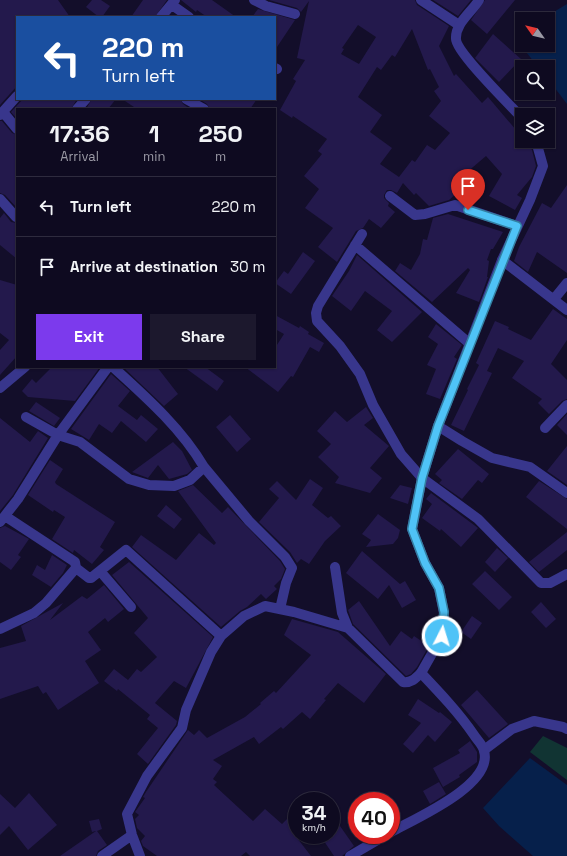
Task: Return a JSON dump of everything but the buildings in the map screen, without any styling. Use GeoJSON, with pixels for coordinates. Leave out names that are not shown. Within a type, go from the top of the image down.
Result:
{"type":"FeatureCollection","features":[{"type":"Feature","properties":{"kind":"street"},"geometry":{"type":"LineString","coordinates":[[254,0],[266,6],[295,14]]}},
{"type":"Feature","properties":{"kind":"street"},"geometry":{"type":"LineString","coordinates":[[421,0],[459,25]]}},
{"type":"Feature","properties":{"kind":"street"},"geometry":{"type":"LineString","coordinates":[[479,0],[459,25],[455,39],[463,54],[515,110]]}},
{"type":"Feature","properties":{"kind":"street"},"geometry":{"type":"LineString","coordinates":[[162,16],[174,3],[188,16]]}},
{"type":"Feature","properties":{"kind":"street"},"geometry":{"type":"LineString","coordinates":[[16,97],[2,113],[16,128]]}},
{"type":"Feature","properties":{"kind":"street"},"geometry":{"type":"LineString","coordinates":[[78,108],[85,100]]}},
{"type":"Feature","properties":{"kind":"street"},"geometry":{"type":"LineString","coordinates":[[188,100],[202,108]]}},
{"type":"Feature","properties":{"kind":"street"},"geometry":{"type":"LineString","coordinates":[[335,567],[342,613],[348,628],[403,682],[414,680],[421,673],[442,636],[444,612],[439,588],[425,563],[412,529],[422,478],[438,426],[502,260],[530,200],[543,166],[538,148]]}},
{"type":"Feature","properties":{"kind":"street"},"geometry":{"type":"LineString","coordinates":[[390,196],[415,215],[425,214],[455,205],[517,226]]}},
{"type":"Feature","properties":{"kind":"street"},"geometry":{"type":"LineString","coordinates":[[0,199],[16,217]]}},
{"type":"Feature","properties":{"kind":"street"},"geometry":{"type":"LineString","coordinates":[[362,234],[318,306],[316,314],[317,321],[340,346],[360,374],[373,405],[402,454],[422,478],[478,519],[541,583],[550,583],[567,574]]}},
{"type":"Feature","properties":{"kind":"street"},"geometry":{"type":"LineString","coordinates":[[355,245],[470,344]]}},
{"type":"Feature","properties":{"kind":"street"},"geometry":{"type":"LineString","coordinates":[[502,260],[567,310]]}},
{"type":"Feature","properties":{"kind":"street"},"geometry":{"type":"LineString","coordinates":[[554,299],[567,282]]}},
{"type":"Feature","properties":{"kind":"street"},"geometry":{"type":"LineString","coordinates":[[0,388],[24,368]]}},
{"type":"Feature","properties":{"kind":"street"},"geometry":{"type":"LineString","coordinates":[[107,368],[58,436],[18,500],[2,519],[75,562],[76,568],[89,578],[126,550],[221,636]]}},
{"type":"Feature","properties":{"kind":"street"},"geometry":{"type":"LineString","coordinates":[[113,368],[142,393],[171,423],[193,449],[204,467],[249,522],[285,557],[292,568],[286,583],[280,609]]}},
{"type":"Feature","properties":{"kind":"street"},"geometry":{"type":"LineString","coordinates":[[545,428],[567,405]]}},
{"type":"Feature","properties":{"kind":"street"},"geometry":{"type":"LineString","coordinates":[[26,417],[58,436],[80,442],[129,479],[149,485],[174,486],[190,480],[204,467]]}},
{"type":"Feature","properties":{"kind":"street"},"geometry":{"type":"LineString","coordinates":[[438,426],[492,458],[530,467],[567,493]]}},
{"type":"Feature","properties":{"kind":"street"},"geometry":{"type":"LineString","coordinates":[[0,629],[34,613],[46,603],[76,568]]}},
{"type":"Feature","properties":{"kind":"street"},"geometry":{"type":"LineString","coordinates":[[100,571],[131,607]]}},
{"type":"Feature","properties":{"kind":"street"},"geometry":{"type":"LineString","coordinates":[[140,856],[132,835],[127,814],[146,776],[182,728],[186,710],[204,666],[221,636],[244,616],[265,606],[348,628]]}},
{"type":"Feature","properties":{"kind":"street"},"geometry":{"type":"LineString","coordinates":[[400,827],[458,795],[467,787],[482,768],[485,759],[484,750],[460,715],[421,673]]}},
{"type":"Feature","properties":{"kind":"street"},"geometry":{"type":"LineString","coordinates":[[484,750],[512,729],[534,721],[567,729]]}},
{"type":"Feature","properties":{"kind":"street"},"geometry":{"type":"LineString","coordinates":[[102,856],[132,835]]}},
{"type":"Feature","properties":{"kind":"street"},"geometry":{"type":"LineString","coordinates":[[350,856],[371,844]]}},
{"type":"Feature","properties":{"kind":"green space"},"geometry":{"type":"Polygon","coordinates":[[[543,736],[567,748],[567,780],[530,752],[543,736]]]}},
{"type":"Feature","properties":{"kind":"water"},"geometry":{"type":"Polygon","coordinates":[[[567,4],[567,104],[555,88],[555,60],[532,60],[526,52],[555,52],[555,12],[567,4]]]}},
{"type":"Feature","properties":{"kind":"water"},"geometry":{"type":"Polygon","coordinates":[[[530,758],[567,785],[567,856],[533,856],[499,826],[483,808],[530,758]]]}},
{"type":"Feature","properties":{"kind":"route"},"geometry":{"type":"LineString","coordinates":[[442,636],[444,612],[439,588],[425,563],[412,529],[422,478],[438,426],[502,260],[517,226],[468,210]]}}]}
